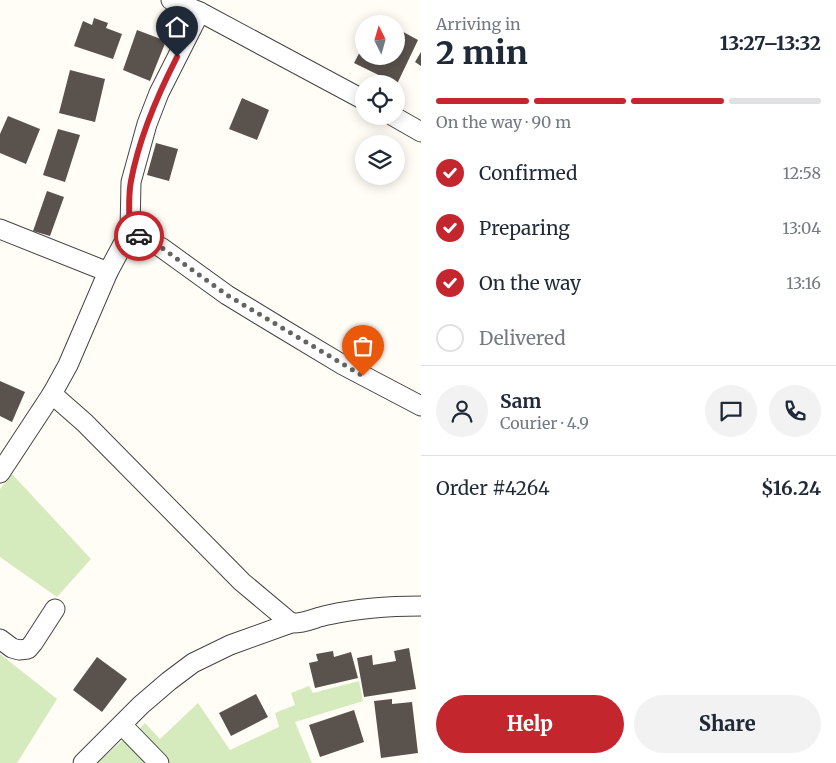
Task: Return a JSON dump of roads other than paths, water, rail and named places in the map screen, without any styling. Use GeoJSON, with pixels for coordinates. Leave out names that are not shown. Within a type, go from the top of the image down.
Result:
{"type":"FeatureCollection","features":[{"type":"Feature","properties":{"kind":"street"},"geometry":{"type":"LineString","coordinates":[[171,0],[200,12],[355,95]]}},
{"type":"Feature","properties":{"kind":"street"},"geometry":{"type":"LineString","coordinates":[[0,473],[52,394],[68,365],[108,272],[130,232],[131,182],[147,124],[159,93],[200,12]]}},
{"type":"Feature","properties":{"kind":"street"},"geometry":{"type":"LineString","coordinates":[[405,123],[421,132]]}},
{"type":"Feature","properties":{"kind":"street"},"geometry":{"type":"LineString","coordinates":[[0,228],[108,272]]}},
{"type":"Feature","properties":{"kind":"street"},"geometry":{"type":"LineString","coordinates":[[130,232],[162,248],[227,295],[290,334],[421,406]]}},
{"type":"Feature","properties":{"kind":"street"},"geometry":{"type":"LineString","coordinates":[[52,394],[85,423],[242,582],[291,623]]}},
{"type":"Feature","properties":{"kind":"street"},"geometry":{"type":"LineString","coordinates":[[83,763],[169,681],[193,663],[230,645],[291,623],[298,624],[329,614],[376,607],[421,606]]}},
{"type":"Feature","properties":{"kind":"street"},"geometry":{"type":"LineString","coordinates":[[0,639],[12,648],[19,650],[28,648],[34,643],[55,609]]}},
{"type":"Feature","properties":{"kind":"street"},"geometry":{"type":"LineString","coordinates":[[122,725],[159,763]]}}]}
